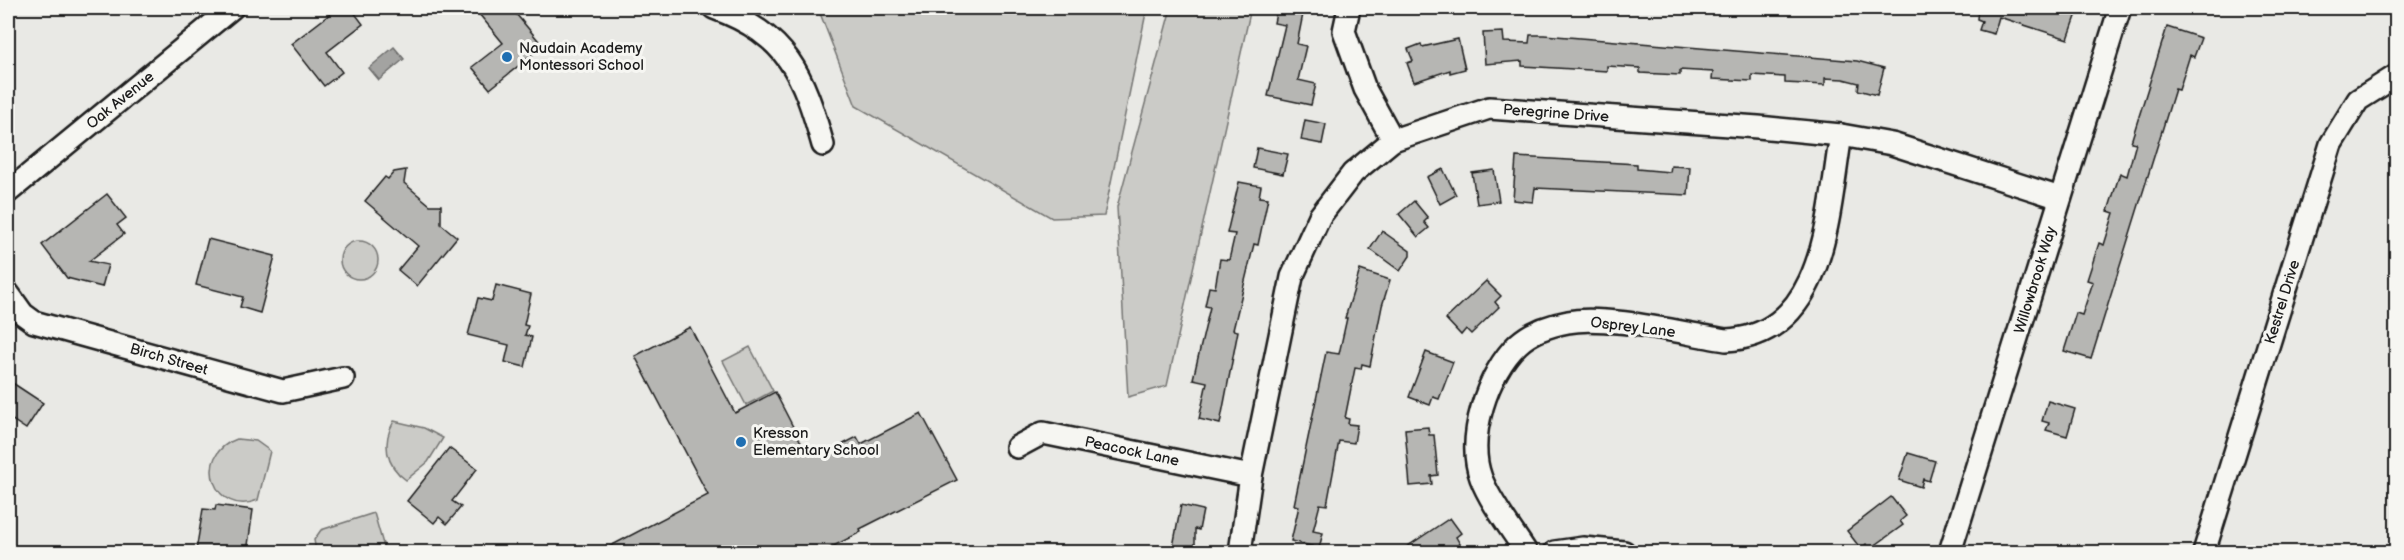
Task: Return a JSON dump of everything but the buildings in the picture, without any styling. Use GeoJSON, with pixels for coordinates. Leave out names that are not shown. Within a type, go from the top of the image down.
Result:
{"type":"FeatureCollection","features":[{"type":"Feature","properties":{"kind":"street","name":"Oak Avenue"},"geometry":{"type":"LineString","coordinates":[[8,192],[232,8]]}},
{"type":"Feature","properties":{"kind":"street"},"geometry":{"type":"LineString","coordinates":[[714,8],[752,24],[778,46],[800,75],[809,94],[823,145]]}},
{"type":"Feature","properties":{"kind":"street"},"geometry":{"type":"LineString","coordinates":[[1349,8],[1344,31],[1365,89],[1393,140]]}},
{"type":"Feature","properties":{"kind":"street","name":"Willowbrook Way"},"geometry":{"type":"LineString","coordinates":[[1950,552],[2120,8]]}},
{"type":"Feature","properties":{"kind":"street","name":"Kestrel Drive"},"geometry":{"type":"LineString","coordinates":[[2204,552],[2331,144],[2358,100],[2397,76]]}},
{"type":"Feature","properties":{"kind":"street","name":"Peregrine Drive"},"geometry":{"type":"LineString","coordinates":[[1240,552],[1251,476],[1292,277],[1320,216],[1353,173],[1393,140],[1488,108],[1841,135],[1892,144],[2060,198]]}},
{"type":"Feature","properties":{"kind":"street","name":"Osprey Lane"},"geometry":{"type":"LineString","coordinates":[[1526,552],[1481,479],[1475,450],[1478,423],[1490,388],[1518,344],[1534,332],[1569,321],[1597,320],[1726,340],[1744,339],[1772,326],[1791,312],[1812,276],[1822,247],[1841,135]]}},
{"type":"Feature","properties":{"kind":"street","name":"Birch Street"},"geometry":{"type":"LineString","coordinates":[[8,293],[23,315],[34,322],[283,391],[343,378]]}},
{"type":"Feature","properties":{"kind":"street","name":"Peacock Lane"},"geometry":{"type":"LineString","coordinates":[[1017,447],[1043,433],[1251,476]]}},
{"type":"Feature","properties":{"kind":"street"},"geometry":{"type":"LineString","coordinates":[[1555,552],[1583,548],[1624,552]]}},
{"type":"Feature","properties":{"kind":"shaded area"},"geometry":{"type":"Polygon","coordinates":[[[818,8],[1147,8],[1104,216],[1052,218],[856,106],[818,8]]]}},
{"type":"Feature","properties":{"kind":"shaded area"},"geometry":{"type":"Polygon","coordinates":[[[1171,8],[1251,8],[1167,386],[1128,397],[1117,207],[1171,8]]]}},
{"type":"Feature","properties":{"kind":"shaded area"},"geometry":{"type":"Polygon","coordinates":[[[394,47],[404,59],[379,80],[369,68],[394,47]]]}},
{"type":"Feature","properties":{"kind":"shaded area"},"geometry":{"type":"Polygon","coordinates":[[[359,241],[366,242],[372,247],[377,253],[377,267],[372,273],[366,278],[359,279],[352,278],[346,273],[341,267],[340,260],[341,253],[346,247],[352,242],[359,241]]]}},
{"type":"Feature","properties":{"kind":"shaded area"},"geometry":{"type":"Polygon","coordinates":[[[750,347],[773,391],[746,405],[723,361],[750,347]]]}},
{"type":"Feature","properties":{"kind":"shaded area"},"geometry":{"type":"Polygon","coordinates":[[[394,421],[424,428],[443,438],[428,462],[406,480],[394,467],[388,453],[388,437],[394,421]]]}},
{"type":"Feature","properties":{"kind":"shaded area"},"geometry":{"type":"Polygon","coordinates":[[[237,439],[256,441],[270,451],[258,500],[243,503],[230,500],[220,493],[214,482],[212,470],[215,458],[223,447],[237,439]]]}},
{"type":"Feature","properties":{"kind":"shaded area"},"geometry":{"type":"Polygon","coordinates":[[[374,513],[385,551],[316,551],[314,540],[321,530],[374,513]]]}},
{"type":"Feature","properties":{"kind":"place","name":"Naudain Academy Montessori School"},"geometry":{"type":"Point","coordinates":[507,57]}},
{"type":"Feature","properties":{"kind":"place","name":"Kresson Elementary School"},"geometry":{"type":"Point","coordinates":[741,442]}}]}
